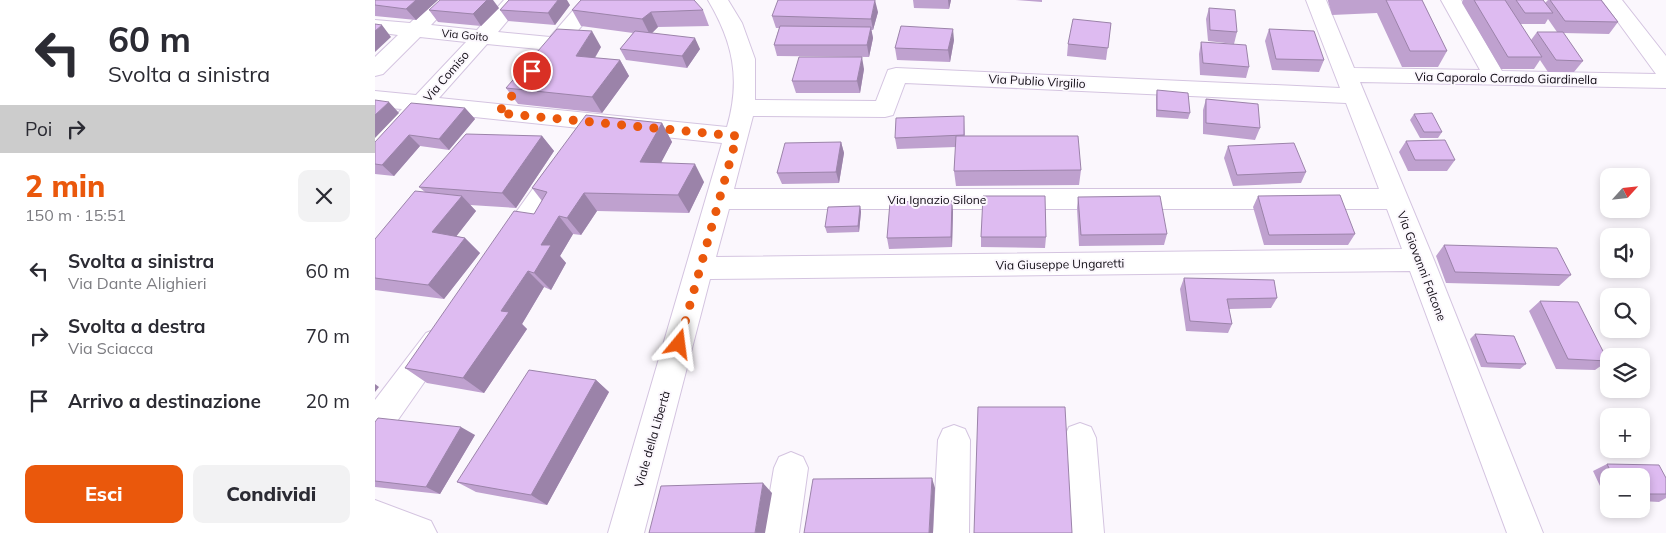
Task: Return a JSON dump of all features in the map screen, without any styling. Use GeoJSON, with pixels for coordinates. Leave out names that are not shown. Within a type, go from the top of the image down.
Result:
{"type":"FeatureCollection","features":[{"type":"Feature","properties":{"kind":"street"},"geometry":{"type":"LineString","coordinates":[[375,68],[445,0]]}},
{"type":"Feature","properties":{"kind":"street","name":"Via Comiso"},"geometry":{"type":"LineString","coordinates":[[375,151],[420,105],[480,36],[515,0]]}},
{"type":"Feature","properties":{"kind":"street"},"geometry":{"type":"LineString","coordinates":[[479,135],[593,0]]}},
{"type":"Feature","properties":{"kind":"street","name":"Viale della Libertà"},"geometry":{"type":"LineString","coordinates":[[626,533],[744,108],[744,59],[732,23],[718,0]]}},
{"type":"Feature","properties":{"kind":"street","name":"Via Giovanni Falcone"},"geometry":{"type":"LineString","coordinates":[[1316,0],[1420,260],[1525,533]]}},
{"type":"Feature","properties":{"kind":"street"},"geometry":{"type":"LineString","coordinates":[[1451,0],[1495,78]]}},
{"type":"Feature","properties":{"kind":"street"},"geometry":{"type":"LineString","coordinates":[[1600,0],[1612,0],[1666,71]]}},
{"type":"Feature","properties":{"kind":"street","name":"Via Goito"},"geometry":{"type":"LineString","coordinates":[[375,26],[555,44]]}},
{"type":"Feature","properties":{"kind":"street","name":"Via Publio Virgilio"},"geometry":{"type":"LineString","coordinates":[[744,108],[885,109],[896,75],[1351,86]]}},
{"type":"Feature","properties":{"kind":"street","name":"Via Caporalo Corrado Giardinella"},"geometry":{"type":"LineString","coordinates":[[1351,86],[1495,78],[1666,81]]}},
{"type":"Feature","properties":{"kind":"street"},"geometry":{"type":"LineString","coordinates":[[375,99],[737,136]]}},
{"type":"Feature","properties":{"kind":"street"},"geometry":{"type":"LineString","coordinates":[[491,266],[595,122]]}},
{"type":"Feature","properties":{"kind":"street","name":"Via Ignazio Silone"},"geometry":{"type":"LineString","coordinates":[[719,199],[1396,199]]}},
{"type":"Feature","properties":{"kind":"street","name":"Via Giuseppe Ungaretti"},"geometry":{"type":"LineString","coordinates":[[700,268],[1420,260]]}},
{"type":"Feature","properties":{"kind":"street"},"geometry":{"type":"LineString","coordinates":[[375,426],[450,322]]}},
{"type":"Feature","properties":{"kind":"street"},"geometry":{"type":"LineString","coordinates":[[1080,438],[1086,533]]}},
{"type":"Feature","properties":{"kind":"street"},"geometry":{"type":"LineString","coordinates":[[951,533],[954,440]]}},
{"type":"Feature","properties":{"kind":"street"},"geometry":{"type":"LineString","coordinates":[[781,533],[791,468]]}},
{"type":"Feature","properties":{"kind":"street"},"geometry":{"type":"LineString","coordinates":[[375,516],[419,533]]}},
{"type":"Feature","properties":{"kind":"building"},"geometry":{"type":"Polygon","coordinates":[[[375,0],[416,0],[406,9],[375,5],[375,0]]]}},
{"type":"Feature","properties":{"kind":"building"},"geometry":{"type":"Polygon","coordinates":[[[440,0],[487,0],[473,14],[429,10],[440,0]]]}},
{"type":"Feature","properties":{"kind":"building"},"geometry":{"type":"Polygon","coordinates":[[[509,0],[558,0],[548,13],[500,10],[509,0]]]}},
{"type":"Feature","properties":{"kind":"building"},"geometry":{"type":"Polygon","coordinates":[[[581,0],[694,0],[703,10],[651,12],[642,19],[572,10],[581,0]]]}},
{"type":"Feature","properties":{"kind":"building"},"geometry":{"type":"Polygon","coordinates":[[[778,0],[875,0],[871,19],[772,16],[778,0]]]}},
{"type":"Feature","properties":{"kind":"building"},"geometry":{"type":"Polygon","coordinates":[[[1386,0],[1422,0],[1447,51],[1410,51],[1386,0]]]}},
{"type":"Feature","properties":{"kind":"building"},"geometry":{"type":"Polygon","coordinates":[[[1474,0],[1505,0],[1542,57],[1508,57],[1474,0]]]}},
{"type":"Feature","properties":{"kind":"building"},"geometry":{"type":"Polygon","coordinates":[[[1516,0],[1543,0],[1553,13],[1525,13],[1516,0]]]}},
{"type":"Feature","properties":{"kind":"building"},"geometry":{"type":"Polygon","coordinates":[[[1550,0],[1601,0],[1618,22],[1565,21],[1550,0]]]}},
{"type":"Feature","properties":{"kind":"building"},"geometry":{"type":"Polygon","coordinates":[[[1209,8],[1235,10],[1237,32],[1210,30],[1209,8]]]}},
{"type":"Feature","properties":{"kind":"building"},"geometry":{"type":"Polygon","coordinates":[[[1073,19],[1111,23],[1108,48],[1068,44],[1073,19]]]}},
{"type":"Feature","properties":{"kind":"building"},"geometry":{"type":"Polygon","coordinates":[[[375,24],[382,25],[375,31],[375,24]]]}},
{"type":"Feature","properties":{"kind":"building"},"geometry":{"type":"Polygon","coordinates":[[[780,26],[871,27],[867,45],[774,45],[780,26]]]}},
{"type":"Feature","properties":{"kind":"building"},"geometry":{"type":"Polygon","coordinates":[[[901,26],[953,29],[948,50],[895,48],[901,26]]]}},
{"type":"Feature","properties":{"kind":"building"},"geometry":{"type":"Polygon","coordinates":[[[557,29],[592,31],[576,56],[620,60],[592,97],[506,88],[557,29]]]}},
{"type":"Feature","properties":{"kind":"building"},"geometry":{"type":"Polygon","coordinates":[[[1269,29],[1314,31],[1324,60],[1276,59],[1269,29]]]}},
{"type":"Feature","properties":{"kind":"building"},"geometry":{"type":"Polygon","coordinates":[[[635,31],[695,38],[682,56],[620,49],[635,31]]]}},
{"type":"Feature","properties":{"kind":"building"},"geometry":{"type":"Polygon","coordinates":[[[1537,32],[1563,32],[1583,61],[1556,60],[1537,32]]]}},
{"type":"Feature","properties":{"kind":"building"},"geometry":{"type":"Polygon","coordinates":[[[1201,42],[1246,45],[1249,67],[1203,63],[1201,42]]]}},
{"type":"Feature","properties":{"kind":"building"},"geometry":{"type":"Polygon","coordinates":[[[799,57],[862,57],[857,81],[792,81],[799,57]]]}},
{"type":"Feature","properties":{"kind":"building"},"geometry":{"type":"Polygon","coordinates":[[[1157,90],[1188,93],[1190,113],[1157,110],[1157,90]]]}},
{"type":"Feature","properties":{"kind":"building"},"geometry":{"type":"Polygon","coordinates":[[[1206,99],[1258,104],[1260,128],[1206,123],[1206,99]]]}},
{"type":"Feature","properties":{"kind":"building"},"geometry":{"type":"Polygon","coordinates":[[[375,100],[389,102],[375,115],[375,100]]]}},
{"type":"Feature","properties":{"kind":"building"},"geometry":{"type":"Polygon","coordinates":[[[411,103],[465,108],[439,139],[409,135],[382,165],[375,164],[375,142],[411,103]]]}},
{"type":"Feature","properties":{"kind":"building"},"geometry":{"type":"Polygon","coordinates":[[[1432,113],[1442,132],[1424,132],[1414,114],[1432,113]]]}},
{"type":"Feature","properties":{"kind":"building"},"geometry":{"type":"Polygon","coordinates":[[[586,115],[662,123],[640,162],[695,164],[678,195],[584,193],[567,218],[559,216],[541,245],[551,245],[534,273],[528,271],[501,311],[509,312],[463,378],[405,368],[514,211],[534,214],[547,192],[532,188],[586,115]]]}},
{"type":"Feature","properties":{"kind":"building"},"geometry":{"type":"Polygon","coordinates":[[[964,116],[964,135],[895,138],[896,118],[964,116]]]}},
{"type":"Feature","properties":{"kind":"building"},"geometry":{"type":"Polygon","coordinates":[[[466,134],[542,136],[502,193],[419,187],[466,134]]]}},
{"type":"Feature","properties":{"kind":"building"},"geometry":{"type":"Polygon","coordinates":[[[956,136],[1078,136],[1081,170],[954,171],[956,136]]]}},
{"type":"Feature","properties":{"kind":"building"},"geometry":{"type":"Polygon","coordinates":[[[1445,140],[1455,160],[1415,160],[1406,141],[1445,140]]]}},
{"type":"Feature","properties":{"kind":"building"},"geometry":{"type":"Polygon","coordinates":[[[841,142],[836,172],[777,173],[785,143],[841,142]]]}},
{"type":"Feature","properties":{"kind":"building"},"geometry":{"type":"Polygon","coordinates":[[[1294,143],[1306,172],[1237,175],[1228,146],[1294,143]]]}},
{"type":"Feature","properties":{"kind":"building"},"geometry":{"type":"Polygon","coordinates":[[[415,191],[462,196],[432,232],[465,238],[428,285],[375,278],[375,239],[415,191]]]}},
{"type":"Feature","properties":{"kind":"building"},"geometry":{"type":"Polygon","coordinates":[[[1340,195],[1355,234],[1269,235],[1258,196],[1340,195]]]}},
{"type":"Feature","properties":{"kind":"building"},"geometry":{"type":"Polygon","coordinates":[[[983,196],[1045,196],[1046,237],[981,237],[983,196]]]}},
{"type":"Feature","properties":{"kind":"building"},"geometry":{"type":"Polygon","coordinates":[[[1160,196],[1167,234],[1081,235],[1078,197],[1160,196]]]}},
{"type":"Feature","properties":{"kind":"building"},"geometry":{"type":"Polygon","coordinates":[[[952,201],[951,237],[887,238],[890,202],[952,201]]]}},
{"type":"Feature","properties":{"kind":"building"},"geometry":{"type":"Polygon","coordinates":[[[860,206],[858,226],[825,227],[828,207],[860,206]]]}},
{"type":"Feature","properties":{"kind":"building"},"geometry":{"type":"Polygon","coordinates":[[[1444,245],[1557,248],[1571,275],[1455,272],[1444,245]]]}},
{"type":"Feature","properties":{"kind":"building"},"geometry":{"type":"Polygon","coordinates":[[[1184,278],[1274,280],[1277,298],[1227,299],[1232,324],[1190,321],[1184,278]]]}},
{"type":"Feature","properties":{"kind":"building"},"geometry":{"type":"Polygon","coordinates":[[[1540,301],[1578,302],[1601,348],[1600,361],[1568,359],[1540,301]]]}},
{"type":"Feature","properties":{"kind":"building"},"geometry":{"type":"Polygon","coordinates":[[[1475,334],[1514,336],[1526,364],[1487,363],[1475,334]]]}},
{"type":"Feature","properties":{"kind":"building"},"geometry":{"type":"Polygon","coordinates":[[[529,370],[596,380],[531,495],[457,482],[529,370]]]}},
{"type":"Feature","properties":{"kind":"building"},"geometry":{"type":"Polygon","coordinates":[[[978,407],[1065,407],[1072,533],[974,533],[978,407]]]}},
{"type":"Feature","properties":{"kind":"building"},"geometry":{"type":"Polygon","coordinates":[[[378,418],[461,427],[426,487],[375,481],[375,422],[378,418]]]}},
{"type":"Feature","properties":{"kind":"building"},"geometry":{"type":"Polygon","coordinates":[[[1607,464],[1659,465],[1666,478],[1666,494],[1650,494],[1650,468],[1609,468],[1607,464]]]}},
{"type":"Feature","properties":{"kind":"building"},"geometry":{"type":"Polygon","coordinates":[[[932,478],[929,533],[804,533],[813,479],[932,478]]]}},
{"type":"Feature","properties":{"kind":"building"},"geometry":{"type":"Polygon","coordinates":[[[763,483],[755,533],[649,533],[661,486],[763,483]]]}},
{"type":"Feature","properties":{"kind":"route"},"geometry":{"type":"LineString","coordinates":[[532,71],[498,113],[737,136],[679,344]]}}]}
